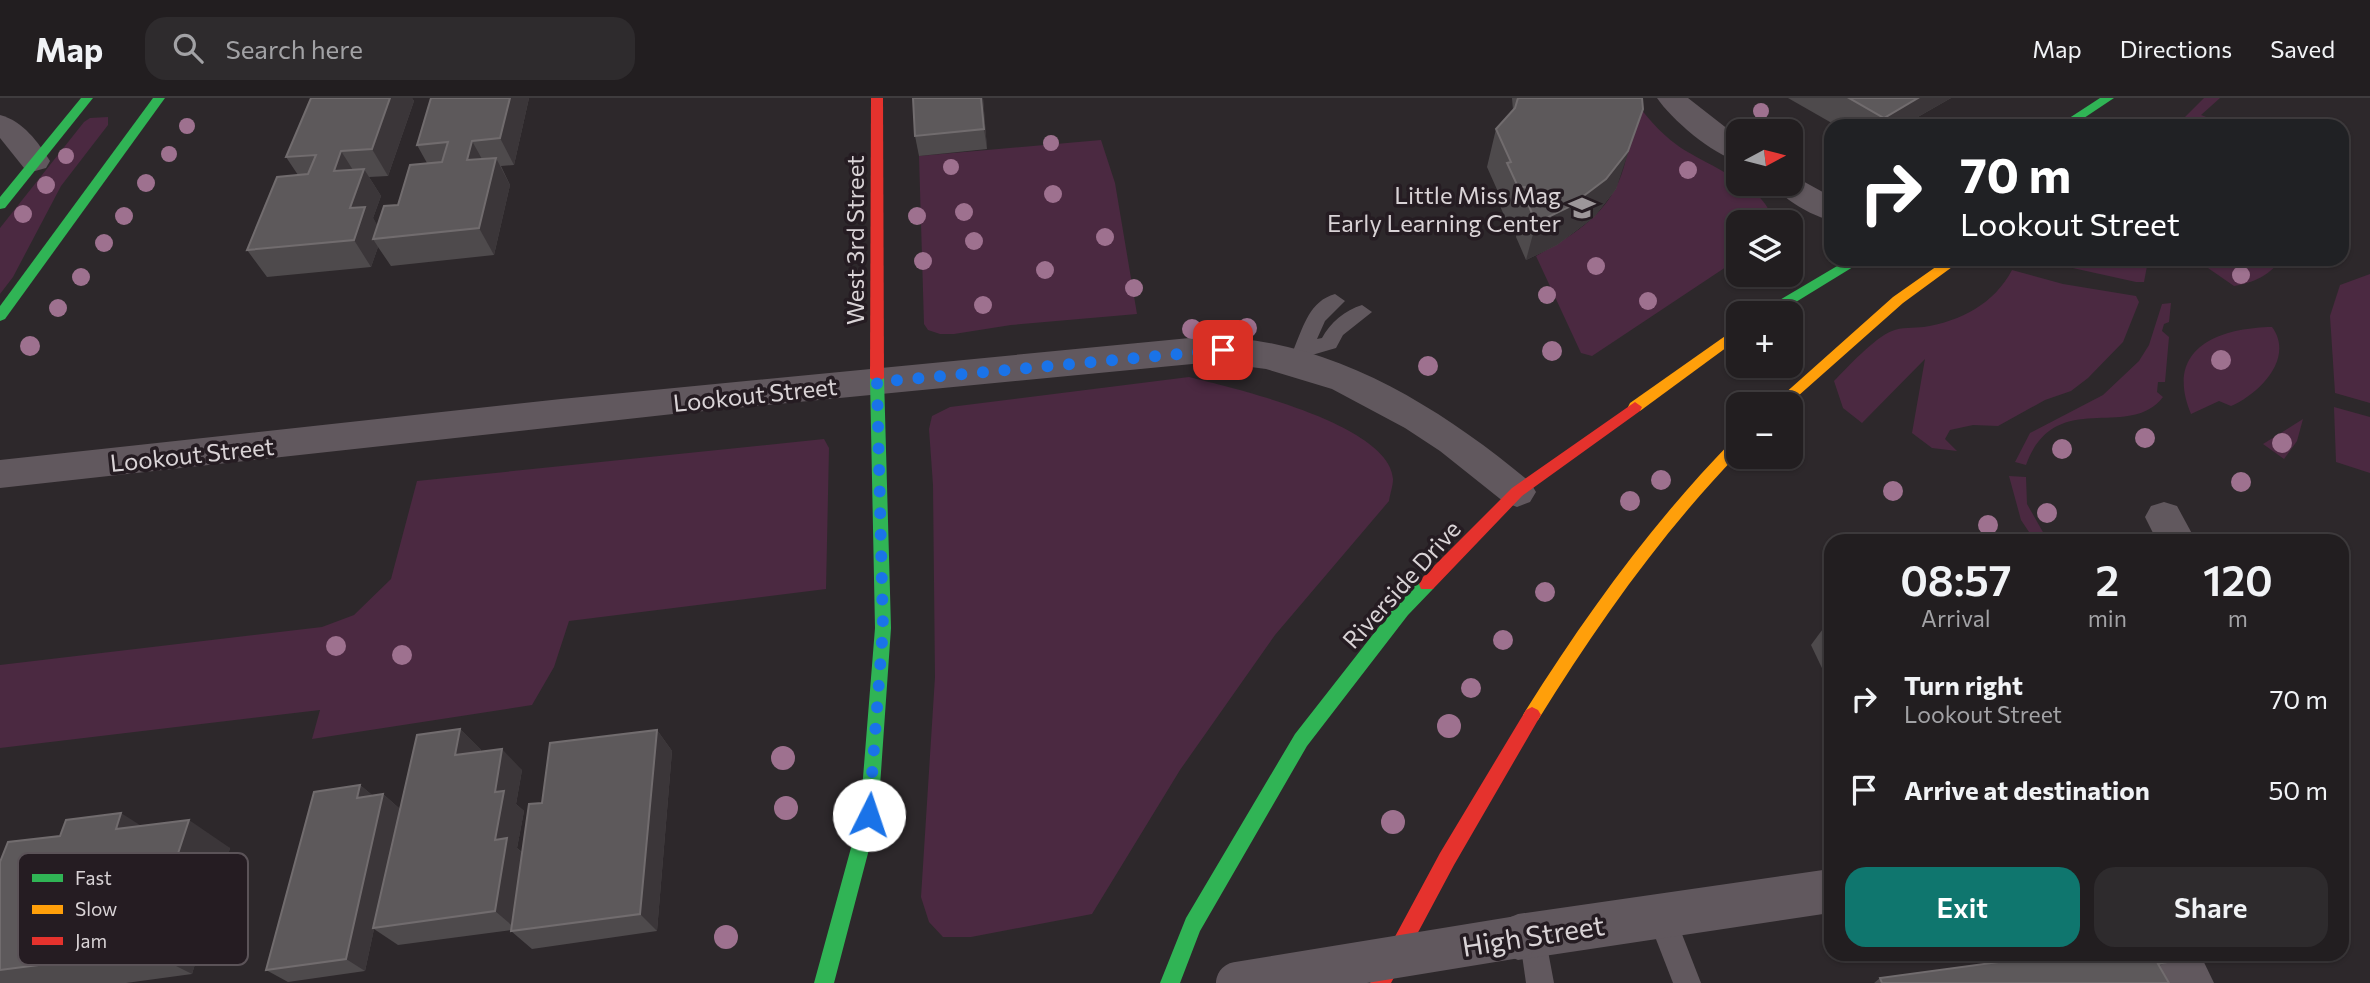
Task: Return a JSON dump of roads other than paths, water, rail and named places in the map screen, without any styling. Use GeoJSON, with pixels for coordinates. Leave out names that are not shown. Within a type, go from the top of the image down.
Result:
{"type":"FeatureCollection","features":[{"type":"Feature","properties":{"kind":"main road"},"geometry":{"type":"LineString","coordinates":[[0,205],[87,98]]}},
{"type":"Feature","properties":{"kind":"main road"},"geometry":{"type":"LineString","coordinates":[[0,316],[159,98]]}},
{"type":"Feature","properties":{"kind":"main road","name":"West 3rd Street"},"geometry":{"type":"LineString","coordinates":[[824,983],[869,815],[883,628],[877,382],[877,98]]}},
{"type":"Feature","properties":{"kind":"main road"},"geometry":{"type":"LineString","coordinates":[[2074,119],[2108,98]]}},
{"type":"Feature","properties":{"kind":"main road"},"geometry":{"type":"LineString","coordinates":[[1789,301],[1847,266]]}},
{"type":"Feature","properties":{"kind":"main road"},"geometry":{"type":"LineString","coordinates":[[1794,392],[1898,300],[1946,266]]}},
{"type":"Feature","properties":{"kind":"main road","name":"Riverside Drive"},"geometry":{"type":"LineString","coordinates":[[1170,983],[1193,925],[1301,740],[1402,610],[1517,492],[1726,341]]}},
{"type":"Feature","properties":{"kind":"main road"},"geometry":{"type":"LineString","coordinates":[[1380,983],[1473,812],[1549,686],[1624,575],[1705,475],[1726,455]]}},
{"type":"Feature","properties":{"kind":"street"},"geometry":{"type":"LineString","coordinates":[[1671,98],[1698,123],[1726,143]]}},
{"type":"Feature","properties":{"kind":"street"},"geometry":{"type":"LineString","coordinates":[[0,124],[16,136],[35,161]]}},
{"type":"Feature","properties":{"kind":"street"},"geometry":{"type":"LineString","coordinates":[[1803,193],[1824,206]]}},
{"type":"Feature","properties":{"kind":"street","name":"Lookout Street"},"geometry":{"type":"LineString","coordinates":[[0,474],[877,382],[1223,350],[1299,357],[1434,426],[1477,456],[1517,492]]}},
{"type":"Feature","properties":{"kind":"street","name":"High Street"},"geometry":{"type":"LineString","coordinates":[[1237,983],[1526,936],[1824,892]]}},
{"type":"Feature","properties":{"kind":"street"},"geometry":{"type":"LineString","coordinates":[[2177,961],[2190,983]]}},
{"type":"Feature","properties":{"kind":"lane"},"geometry":{"type":"LineString","coordinates":[[1299,357],[1311,324],[1321,311],[1335,300]]}},
{"type":"Feature","properties":{"kind":"lane"},"geometry":{"type":"LineString","coordinates":[[1299,357],[1328,343],[1336,330],[1362,312]]}},
{"type":"Feature","properties":{"kind":"lane"},"geometry":{"type":"LineString","coordinates":[[1661,916],[1687,983]]}},
{"type":"Feature","properties":{"kind":"lane"},"geometry":{"type":"LineString","coordinates":[[1526,936],[1540,983]]}},
{"type":"Feature","properties":{"kind":"place","name":"Little Miss Mag Early Learning Center"},"geometry":{"type":"Point","coordinates":[1582,208]}}]}
